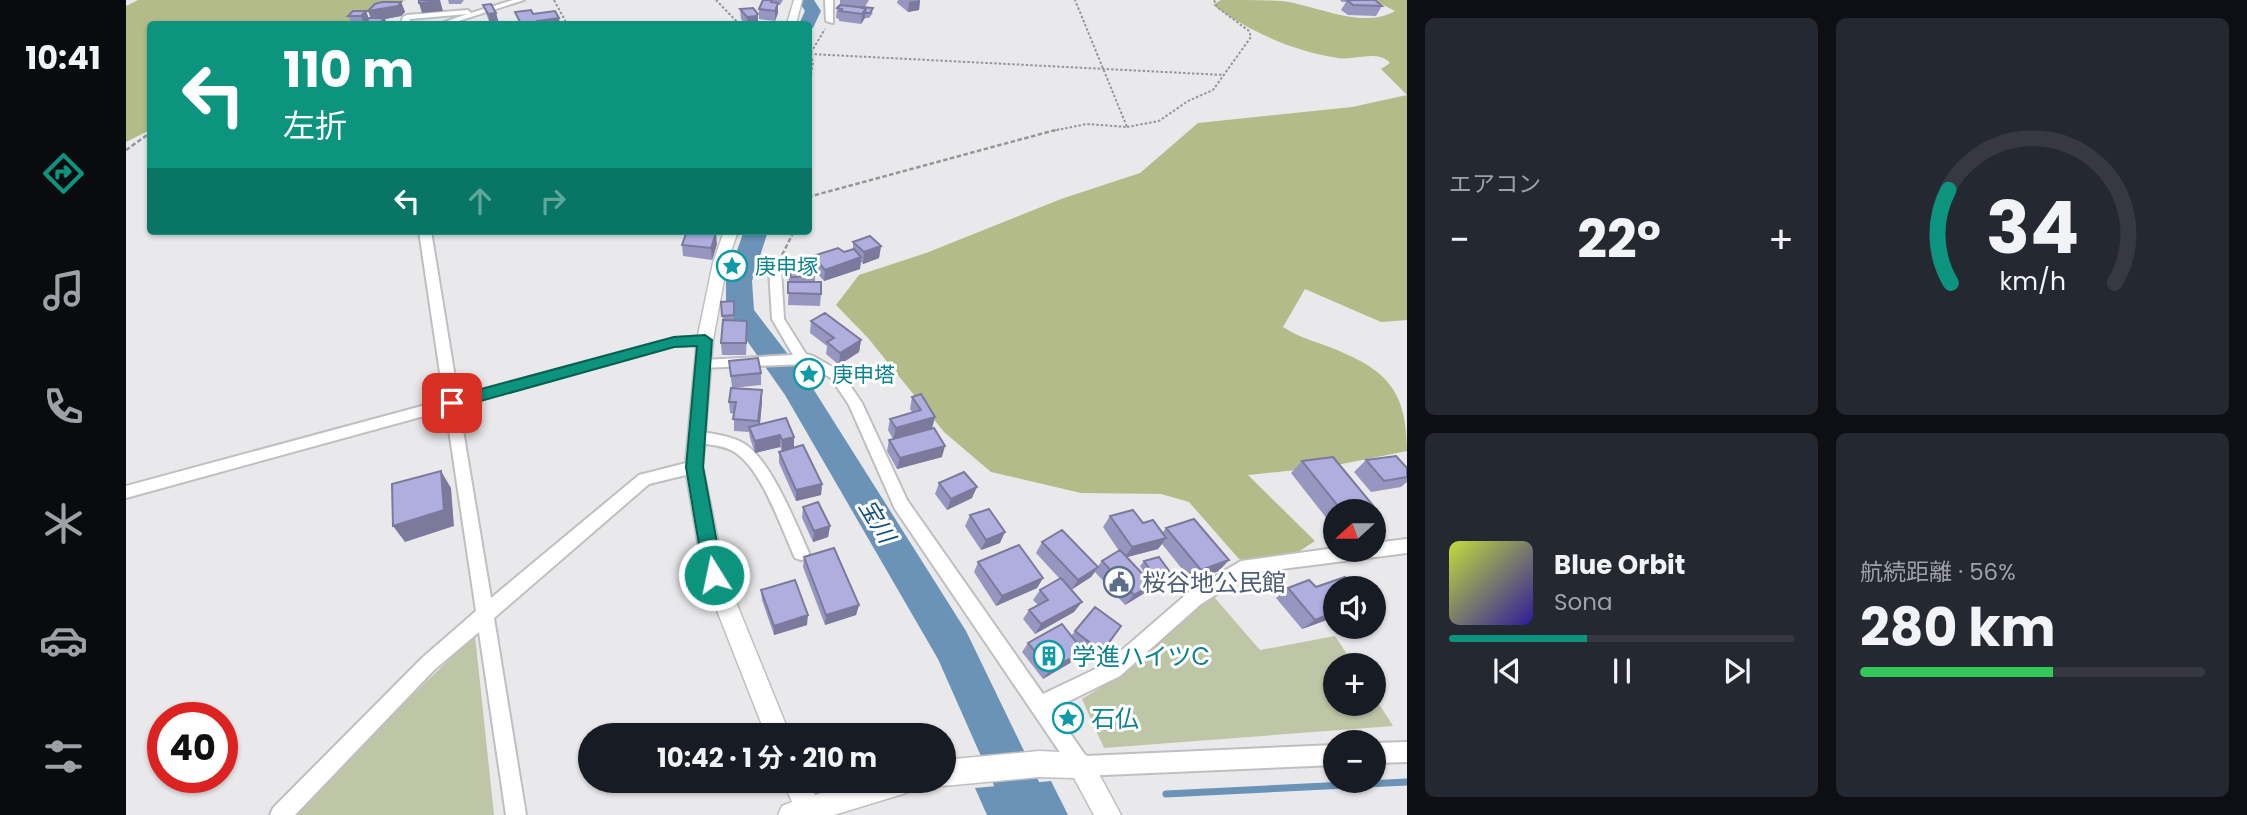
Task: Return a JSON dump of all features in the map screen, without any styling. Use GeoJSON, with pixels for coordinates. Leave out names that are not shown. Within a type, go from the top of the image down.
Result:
{"type":"FeatureCollection","features":[{"type":"Feature","properties":{"kind":"street"},"geometry":{"type":"LineString","coordinates":[[452,21],[520,0]]}},
{"type":"Feature","properties":{"kind":"street"},"geometry":{"type":"LineString","coordinates":[[792,21],[798,0]]}},
{"type":"Feature","properties":{"kind":"street"},"geometry":{"type":"LineString","coordinates":[[829,0],[830,21]]}},
{"type":"Feature","properties":{"kind":"street"},"geometry":{"type":"LineString","coordinates":[[406,21],[407,18],[415,16],[457,11],[477,13]]}},
{"type":"Feature","properties":{"kind":"street"},"geometry":{"type":"LineString","coordinates":[[426,235],[516,815]]}},
{"type":"Feature","properties":{"kind":"street"},"geometry":{"type":"LineString","coordinates":[[730,235],[720,262],[705,340],[694,467],[714,575],[773,723]]}},
{"type":"Feature","properties":{"kind":"street"},"geometry":{"type":"LineString","coordinates":[[775,269],[778,319],[796,359]]}},
{"type":"Feature","properties":{"kind":"street"},"geometry":{"type":"LineString","coordinates":[[126,492],[674,342],[705,340]]}},
{"type":"Feature","properties":{"kind":"street"},"geometry":{"type":"LineString","coordinates":[[704,365],[796,359],[836,375],[855,403],[901,504],[1081,766],[1108,815]]}},
{"type":"Feature","properties":{"kind":"street"},"geometry":{"type":"LineString","coordinates":[[696,437],[729,442],[744,451],[764,481],[801,553]]}},
{"type":"Feature","properties":{"kind":"street"},"geometry":{"type":"LineString","coordinates":[[280,815],[428,664],[644,480],[694,467]]}},
{"type":"Feature","properties":{"kind":"street"},"geometry":{"type":"LineString","coordinates":[[1040,705],[1114,670],[1195,598],[1247,566],[1407,546]]}},
{"type":"Feature","properties":{"kind":"street"},"geometry":{"type":"LineString","coordinates":[[1386,752],[1407,751]]}},
{"type":"Feature","properties":{"kind":"street"},"geometry":{"type":"LineString","coordinates":[[956,771],[1039,764],[1081,766],[1323,756]]}},
{"type":"Feature","properties":{"kind":"street"},"geometry":{"type":"LineString","coordinates":[[797,793],[799,811],[861,793]]}},
{"type":"Feature","properties":{"kind":"path"},"geometry":{"type":"LineString","coordinates":[[554,0],[565,21]]}},
{"type":"Feature","properties":{"kind":"path"},"geometry":{"type":"LineString","coordinates":[[716,0],[736,21]]}},
{"type":"Feature","properties":{"kind":"path"},"geometry":{"type":"LineString","coordinates":[[1075,0],[1127,127]]}},
{"type":"Feature","properties":{"kind":"path"},"geometry":{"type":"LineString","coordinates":[[812,196],[1058,129],[1087,124],[1127,127],[1159,121],[1188,101],[1213,90],[1251,37],[1249,31],[1217,7],[1214,0]]}},
{"type":"Feature","properties":{"kind":"path"},"geometry":{"type":"LineString","coordinates":[[812,51],[830,21]]}},
{"type":"Feature","properties":{"kind":"path"},"geometry":{"type":"LineString","coordinates":[[812,54],[1224,75]]}},
{"type":"Feature","properties":{"kind":"path"},"geometry":{"type":"LineString","coordinates":[[126,150],[147,135]]}},
{"type":"Feature","properties":{"kind":"path"},"geometry":{"type":"LineString","coordinates":[[775,269],[792,235]]}},
{"type":"Feature","properties":{"kind":"green space"},"geometry":{"type":"Polygon","coordinates":[[[138,0],[406,0],[354,15],[351,21],[147,21],[147,132],[126,142],[126,6],[138,0]]]}},
{"type":"Feature","properties":{"kind":"green space"},"geometry":{"type":"Polygon","coordinates":[[[1221,0],[1282,1],[1339,15],[1368,18],[1395,11],[1374,0],[1407,0],[1407,95],[1381,69],[1390,63],[1385,59],[1372,56],[1344,59],[1288,45],[1242,24],[1213,5],[1221,0]]]}},
{"type":"Feature","properties":{"kind":"green space"},"geometry":{"type":"Polygon","coordinates":[[[1407,95],[1407,320],[1381,322],[1305,289],[1283,327],[1344,353],[1376,371],[1387,382],[1396,394],[1402,410],[1407,451],[1327,467],[1248,475],[1315,541],[1286,560],[1239,559],[1189,502],[1161,494],[1081,493],[991,472],[944,432],[868,338],[836,305],[859,275],[926,253],[1061,199],[1140,173],[1198,123],[1352,107],[1407,95]]]}},
{"type":"Feature","properties":{"kind":"green space"},"geometry":{"type":"Polygon","coordinates":[[[1208,590],[1260,650],[1323,638],[1337,639],[1346,653],[1323,653],[1323,716],[1386,715],[1393,726],[1104,748],[1082,699],[1119,676],[1208,590]]]}},
{"type":"Feature","properties":{"kind":"green space"},"geometry":{"type":"Polygon","coordinates":[[[475,635],[494,815],[294,815],[382,724],[475,635]]]}},
{"type":"Feature","properties":{"kind":"water"},"geometry":{"type":"Polygon","coordinates":[[[1051,781],[1068,815],[987,815],[975,788],[1051,781]]]}},
{"type":"Feature","properties":{"kind":"building"},"geometry":{"type":"Polygon","coordinates":[[[419,0],[439,0],[439,1],[419,3],[419,0]]]}},
{"type":"Feature","properties":{"kind":"building"},"geometry":{"type":"Polygon","coordinates":[[[763,0],[778,3],[775,11],[759,9],[763,0]]]}},
{"type":"Feature","properties":{"kind":"building"},"geometry":{"type":"Polygon","coordinates":[[[1347,0],[1375,0],[1382,6],[1353,5],[1347,0]]]}},
{"type":"Feature","properties":{"kind":"building"},"geometry":{"type":"Polygon","coordinates":[[[401,2],[398,6],[368,11],[375,4],[401,2]]]}},
{"type":"Feature","properties":{"kind":"building"},"geometry":{"type":"Polygon","coordinates":[[[491,4],[496,13],[488,14],[483,5],[491,4]]]}},
{"type":"Feature","properties":{"kind":"building"},"geometry":{"type":"Polygon","coordinates":[[[840,5],[866,8],[862,14],[840,11],[842,9],[837,8],[840,5]]]}},
{"type":"Feature","properties":{"kind":"building"},"geometry":{"type":"Polygon","coordinates":[[[862,7],[873,8],[870,13],[865,13],[866,8],[862,7]]]}},
{"type":"Feature","properties":{"kind":"building"},"geometry":{"type":"Polygon","coordinates":[[[753,8],[758,14],[756,16],[747,17],[740,9],[753,8]]]}},
{"type":"Feature","properties":{"kind":"building"},"geometry":{"type":"Polygon","coordinates":[[[531,10],[533,14],[555,11],[559,18],[520,21],[515,12],[531,10]]]}},
{"type":"Feature","properties":{"kind":"building"},"geometry":{"type":"Polygon","coordinates":[[[353,11],[366,11],[361,16],[348,16],[353,11]]]}},
{"type":"Feature","properties":{"kind":"building"},"geometry":{"type":"Polygon","coordinates":[[[369,18],[385,18],[382,21],[367,21],[369,18]]]}},
{"type":"Feature","properties":{"kind":"building"},"geometry":{"type":"Polygon","coordinates":[[[686,235],[715,235],[711,248],[682,245],[686,235]]]}},
{"type":"Feature","properties":{"kind":"building"},"geometry":{"type":"Polygon","coordinates":[[[870,236],[881,246],[864,252],[853,242],[870,236]]]}},
{"type":"Feature","properties":{"kind":"building"},"geometry":{"type":"Polygon","coordinates":[[[838,248],[844,252],[854,249],[861,257],[825,270],[813,256],[838,248]]]}},
{"type":"Feature","properties":{"kind":"building"},"geometry":{"type":"Polygon","coordinates":[[[812,262],[815,276],[791,277],[788,264],[812,262]]]}},
{"type":"Feature","properties":{"kind":"building"},"geometry":{"type":"Polygon","coordinates":[[[788,282],[821,282],[821,294],[788,293],[788,282]]]}},
{"type":"Feature","properties":{"kind":"building"},"geometry":{"type":"Polygon","coordinates":[[[734,301],[734,315],[722,316],[721,302],[734,301]]]}},
{"type":"Feature","properties":{"kind":"building"},"geometry":{"type":"Polygon","coordinates":[[[825,313],[861,340],[840,353],[827,342],[834,338],[811,321],[825,313]]]}},
{"type":"Feature","properties":{"kind":"building"},"geometry":{"type":"Polygon","coordinates":[[[723,320],[747,321],[746,343],[721,343],[723,320]]]}},
{"type":"Feature","properties":{"kind":"building"},"geometry":{"type":"Polygon","coordinates":[[[758,358],[761,373],[731,376],[729,361],[758,358]]]}},
{"type":"Feature","properties":{"kind":"building"},"geometry":{"type":"Polygon","coordinates":[[[731,388],[762,390],[758,421],[733,419],[736,402],[729,402],[731,388]]]}},
{"type":"Feature","properties":{"kind":"building"},"geometry":{"type":"Polygon","coordinates":[[[921,394],[935,417],[896,428],[890,419],[921,410],[912,397],[921,394]]]}},
{"type":"Feature","properties":{"kind":"building"},"geometry":{"type":"Polygon","coordinates":[[[786,418],[794,437],[782,440],[780,435],[755,441],[749,427],[786,418]]]}},
{"type":"Feature","properties":{"kind":"building"},"geometry":{"type":"Polygon","coordinates":[[[934,428],[945,446],[900,458],[889,440],[934,428]]]}},
{"type":"Feature","properties":{"kind":"building"},"geometry":{"type":"Polygon","coordinates":[[[803,445],[822,484],[796,490],[779,452],[803,445]]]}},
{"type":"Feature","properties":{"kind":"building"},"geometry":{"type":"Polygon","coordinates":[[[1396,456],[1407,468],[1407,477],[1384,481],[1366,460],[1396,456]]]}},
{"type":"Feature","properties":{"kind":"building"},"geometry":{"type":"Polygon","coordinates":[[[1333,457],[1368,499],[1332,499],[1302,461],[1333,457]]]}},
{"type":"Feature","properties":{"kind":"building"},"geometry":{"type":"Polygon","coordinates":[[[441,471],[444,510],[393,526],[392,484],[441,471]]]}},
{"type":"Feature","properties":{"kind":"building"},"geometry":{"type":"Polygon","coordinates":[[[964,472],[977,487],[951,499],[939,483],[964,472]]]}},
{"type":"Feature","properties":{"kind":"building"},"geometry":{"type":"Polygon","coordinates":[[[818,502],[830,526],[814,531],[803,507],[818,502]]]}},
{"type":"Feature","properties":{"kind":"building"},"geometry":{"type":"Polygon","coordinates":[[[989,509],[1005,532],[986,540],[970,515],[989,509]]]}},
{"type":"Feature","properties":{"kind":"building"},"geometry":{"type":"Polygon","coordinates":[[[1133,510],[1143,523],[1153,520],[1166,538],[1132,547],[1110,516],[1133,510]]]}},
{"type":"Feature","properties":{"kind":"building"},"geometry":{"type":"Polygon","coordinates":[[[1194,519],[1229,560],[1201,570],[1166,528],[1194,519]]]}},
{"type":"Feature","properties":{"kind":"building"},"geometry":{"type":"Polygon","coordinates":[[[1062,530],[1098,567],[1078,580],[1042,542],[1062,530]]]}},
{"type":"Feature","properties":{"kind":"building"},"geometry":{"type":"Polygon","coordinates":[[[1019,545],[1043,578],[1002,596],[978,562],[1019,545]]]}},
{"type":"Feature","properties":{"kind":"building"},"geometry":{"type":"Polygon","coordinates":[[[834,548],[859,605],[826,615],[804,557],[834,548]]]}},
{"type":"Feature","properties":{"kind":"building"},"geometry":{"type":"Polygon","coordinates":[[[1120,550],[1152,584],[1134,595],[1102,561],[1120,550]]]}},
{"type":"Feature","properties":{"kind":"building"},"geometry":{"type":"Polygon","coordinates":[[[1159,557],[1172,575],[1157,579],[1144,561],[1159,557]]]}},
{"type":"Feature","properties":{"kind":"building"},"geometry":{"type":"Polygon","coordinates":[[[1061,578],[1082,602],[1041,624],[1029,610],[1048,600],[1040,590],[1061,578]]]}},
{"type":"Feature","properties":{"kind":"building"},"geometry":{"type":"Polygon","coordinates":[[[795,580],[808,615],[774,626],[761,590],[795,580]]]}},
{"type":"Feature","properties":{"kind":"building"},"geometry":{"type":"Polygon","coordinates":[[[1309,580],[1316,587],[1323,585],[1323,617],[1315,620],[1288,588],[1309,580]]]}},
{"type":"Feature","properties":{"kind":"building"},"geometry":{"type":"Polygon","coordinates":[[[1095,607],[1121,626],[1102,652],[1075,631],[1095,607]]]}},
{"type":"Feature","properties":{"kind":"building"},"geometry":{"type":"Polygon","coordinates":[[[1062,624],[1083,651],[1050,670],[1028,643],[1062,624]]]}},
{"type":"Feature","properties":{"kind":"waterway","name":"宝川"},"geometry":{"type":"LineString","coordinates":[[806,0],[813,11],[808,21]]}},
{"type":"Feature","properties":{"kind":"waterway","name":"宝川"},"geometry":{"type":"LineString","coordinates":[[755,235],[739,281],[740,311],[796,387],[952,645],[1031,815]]}},
{"type":"Feature","properties":{"kind":"waterway"},"geometry":{"type":"LineString","coordinates":[[1166,794],[1407,782]]}},
{"type":"Feature","properties":{"kind":"place","name":"庚申塚"},"geometry":{"type":"Point","coordinates":[732,266]}},
{"type":"Feature","properties":{"kind":"place","name":"庚申塔"},"geometry":{"type":"Point","coordinates":[809,374]}},
{"type":"Feature","properties":{"kind":"place","name":"桜谷地公民館"},"geometry":{"type":"Point","coordinates":[1119,582]}},
{"type":"Feature","properties":{"kind":"place","name":"学進ハイツC"},"geometry":{"type":"Point","coordinates":[1049,656]}},
{"type":"Feature","properties":{"kind":"place","name":"石仏"},"geometry":{"type":"Point","coordinates":[1068,718]}},
{"type":"Feature","properties":{"kind":"route"},"geometry":{"type":"LineString","coordinates":[[452,403],[674,342],[705,340],[694,467],[714,575]]}}]}
